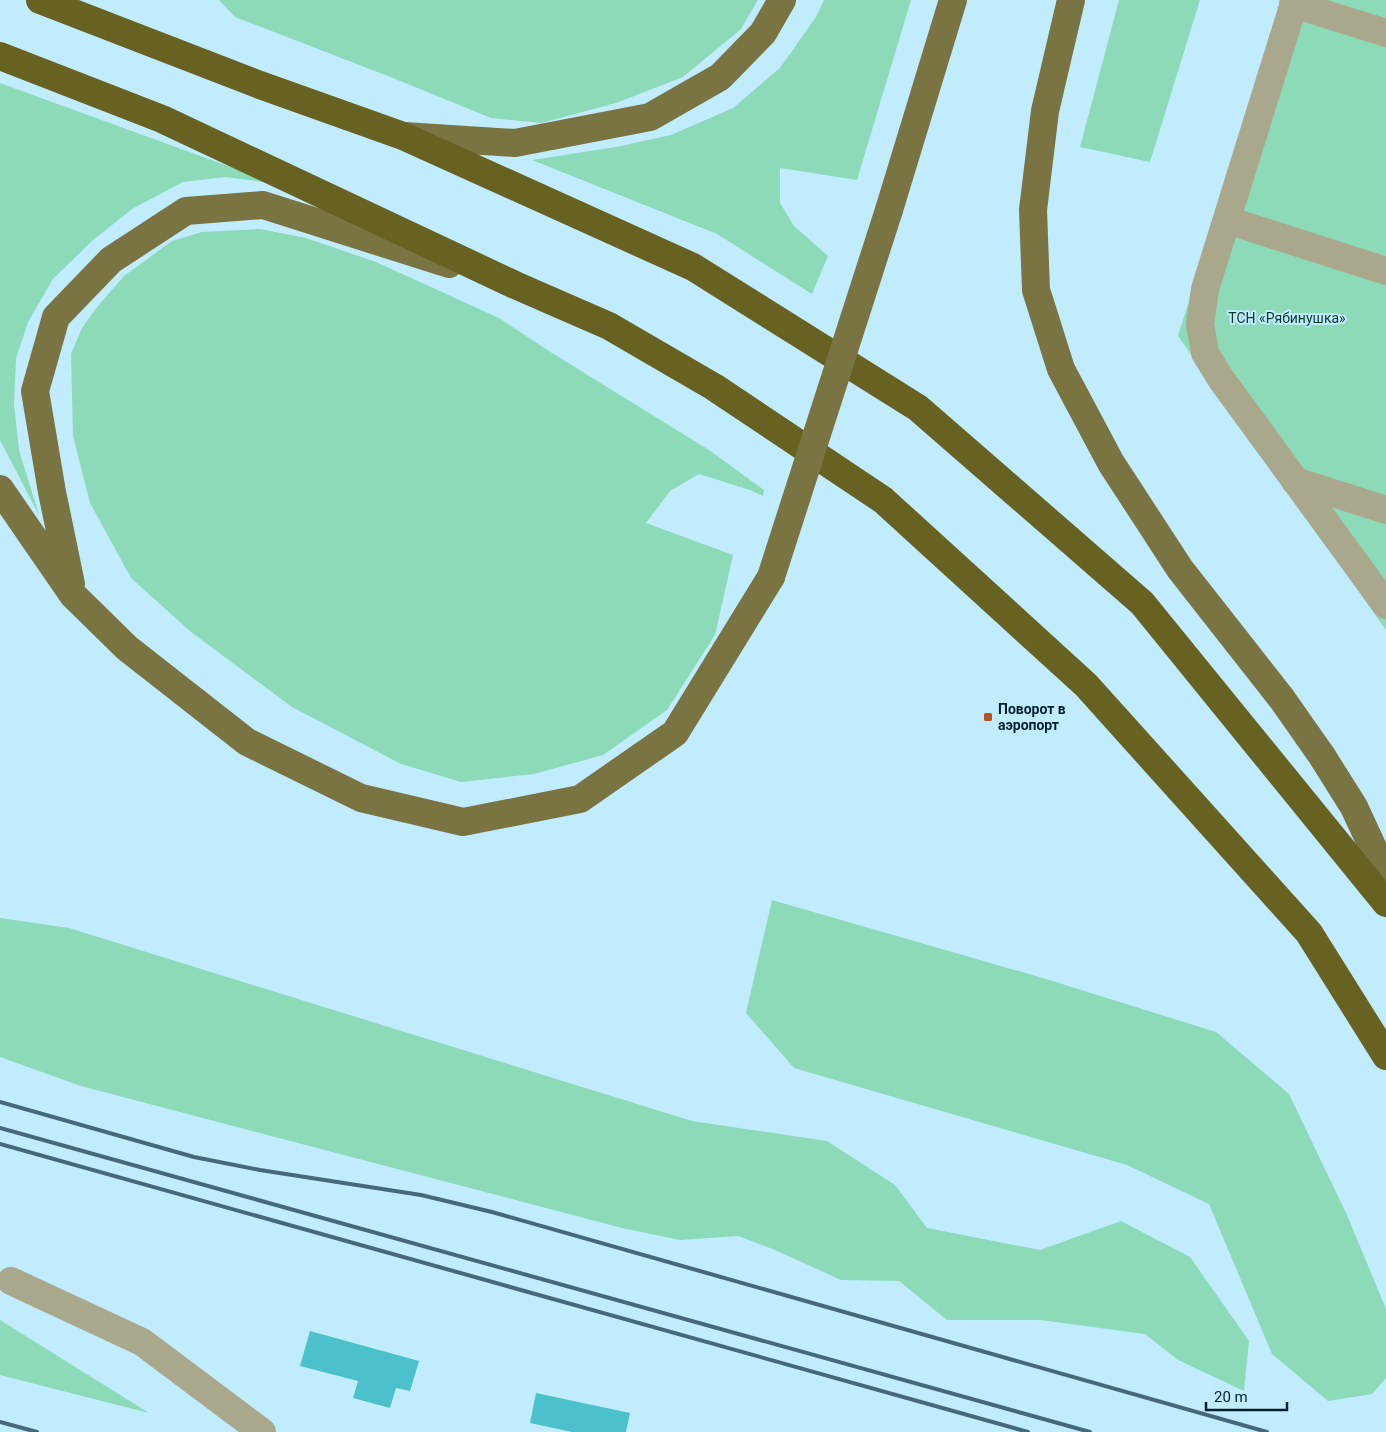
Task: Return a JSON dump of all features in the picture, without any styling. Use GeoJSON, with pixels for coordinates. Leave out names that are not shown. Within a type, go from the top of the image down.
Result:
{"type":"FeatureCollection","features":[{"type":"Feature","properties":{"kind":"highway"},"geometry":{"type":"LineString","coordinates":[[40,0],[260,85],[403,136],[693,267],[918,408],[1142,603],[1386,903]]}},
{"type":"Feature","properties":{"kind":"highway"},"geometry":{"type":"LineString","coordinates":[[0,56],[162,119],[515,285],[609,326],[714,387],[883,500],[1092,692],[1309,933],[1386,1056]]}},
{"type":"Feature","properties":{"kind":"main road"},"geometry":{"type":"LineString","coordinates":[[403,136],[516,143],[650,117],[720,77],[763,33],[782,0]]}},
{"type":"Feature","properties":{"kind":"main road"},"geometry":{"type":"LineString","coordinates":[[0,489],[73,595],[127,648],[247,742],[361,798],[463,822],[580,799],[675,733],[771,577],[889,210],[952,0]]}},
{"type":"Feature","properties":{"kind":"main road"},"geometry":{"type":"LineString","coordinates":[[1071,0],[1045,111],[1033,210],[1036,290],[1061,369],[1111,463],[1180,569],[1282,700],[1322,756],[1354,808],[1386,876]]}},
{"type":"Feature","properties":{"kind":"main road"},"geometry":{"type":"LineString","coordinates":[[73,595],[52,492],[35,391],[56,317],[111,260],[186,211],[263,204],[515,285]]}},
{"type":"Feature","properties":{"kind":"street"},"geometry":{"type":"LineString","coordinates":[[1386,33],[1294,2],[1205,289],[1200,324],[1204,353],[1221,379],[1386,605]]}},
{"type":"Feature","properties":{"kind":"street"},"geometry":{"type":"LineString","coordinates":[[1227,220],[1386,271]]}},
{"type":"Feature","properties":{"kind":"street"},"geometry":{"type":"LineString","coordinates":[[1295,481],[1386,510]]}},
{"type":"Feature","properties":{"kind":"street"},"geometry":{"type":"LineString","coordinates":[[11,1281],[142,1342],[262,1432]]}},
{"type":"Feature","properties":{"kind":"green space"},"geometry":{"type":"Polygon","coordinates":[[[219,0],[758,0],[741,29],[683,77],[616,103],[541,123],[491,118],[235,17],[219,0]]]}},
{"type":"Feature","properties":{"kind":"green space"},"geometry":{"type":"Polygon","coordinates":[[[824,0],[911,0],[857,180],[780,168],[780,203],[794,226],[828,256],[812,294],[717,234],[532,160],[616,147],[671,135],[733,108],[780,68],[816,17],[824,0]]]}},
{"type":"Feature","properties":{"kind":"green space"},"geometry":{"type":"Polygon","coordinates":[[[1119,0],[1200,0],[1150,162],[1080,147],[1119,0]]]}},
{"type":"Feature","properties":{"kind":"green space","name":"ТСН «Рябинушка»"},"geometry":{"type":"Polygon","coordinates":[[[1285,0],[1386,0],[1386,630],[1178,336],[1285,0]]]}},
{"type":"Feature","properties":{"kind":"green space"},"geometry":{"type":"Polygon","coordinates":[[[0,83],[277,184],[226,177],[183,182],[132,209],[92,241],[53,279],[28,322],[16,359],[14,404],[19,450],[39,515],[0,440],[0,83]]]}},
{"type":"Feature","properties":{"kind":"green space"},"geometry":{"type":"Polygon","coordinates":[[[260,229],[306,238],[376,262],[499,318],[709,450],[764,490],[763,496],[699,474],[670,491],[646,523],[733,555],[715,635],[667,710],[603,755],[534,774],[461,782],[401,764],[292,707],[191,632],[131,578],[90,503],[73,436],[71,354],[82,328],[97,307],[124,276],[172,241],[202,232],[260,229]]]}},
{"type":"Feature","properties":{"kind":"green space"},"geometry":{"type":"Polygon","coordinates":[[[772,900],[1046,979],[1216,1032],[1289,1094],[1347,1215],[1386,1309],[1386,1378],[1372,1394],[1328,1401],[1272,1354],[1209,1204],[1127,1165],[794,1068],[746,1013],[772,900]]]}},
{"type":"Feature","properties":{"kind":"green space"},"geometry":{"type":"Polygon","coordinates":[[[0,918],[69,928],[692,1121],[827,1141],[895,1185],[927,1228],[1040,1250],[1121,1221],[1190,1257],[1249,1341],[1244,1391],[1178,1360],[1145,1334],[1040,1320],[947,1320],[899,1281],[841,1280],[775,1250],[738,1236],[680,1240],[622,1228],[81,1086],[0,1057],[0,918]]]}},
{"type":"Feature","properties":{"kind":"green space"},"geometry":{"type":"Polygon","coordinates":[[[0,1320],[149,1413],[0,1375],[0,1320]]]}},
{"type":"Feature","properties":{"kind":"building"},"geometry":{"type":"Polygon","coordinates":[[[310,1331],[419,1361],[410,1391],[396,1388],[390,1408],[353,1398],[358,1381],[300,1366],[310,1331]]]}},
{"type":"Feature","properties":{"kind":"building"},"geometry":{"type":"Polygon","coordinates":[[[536,1393],[630,1413],[626,1432],[572,1432],[530,1423],[536,1393]]]}},
{"type":"Feature","properties":{"kind":"railway"},"geometry":{"type":"LineString","coordinates":[[0,1102],[194,1157],[260,1170],[421,1195],[492,1212],[1267,1432]]}},
{"type":"Feature","properties":{"kind":"railway"},"geometry":{"type":"LineString","coordinates":[[0,1128],[1090,1432]]}},
{"type":"Feature","properties":{"kind":"railway"},"geometry":{"type":"LineString","coordinates":[[0,1144],[1028,1432]]}},
{"type":"Feature","properties":{"kind":"railway"},"geometry":{"type":"LineString","coordinates":[[0,1422],[37,1432]]}},
{"type":"Feature","properties":{"kind":"place","name":"Поворот в аэропорт"},"geometry":{"type":"Point","coordinates":[988,717]}}]}
